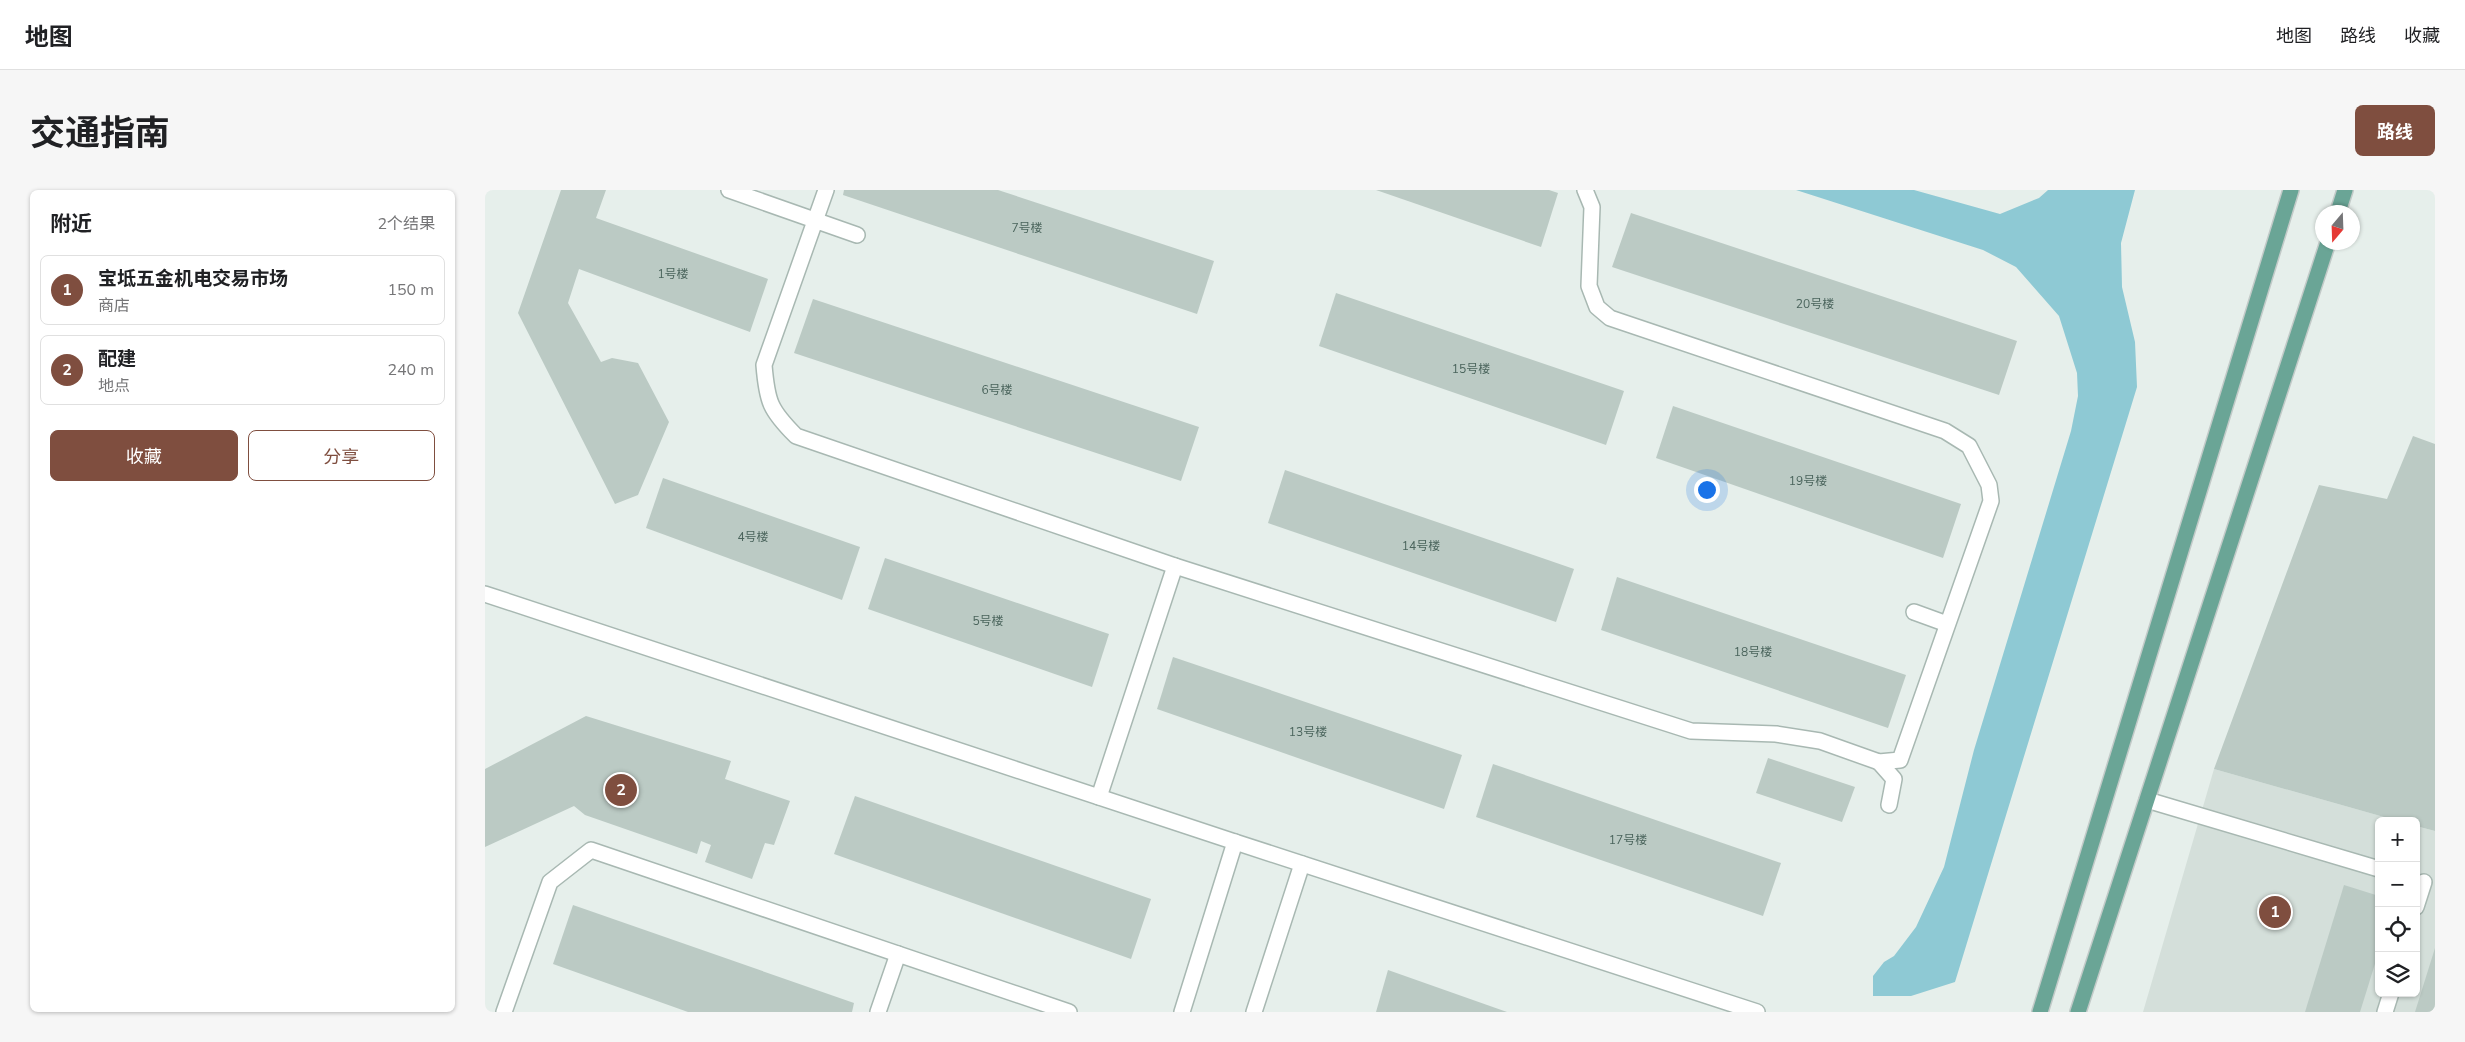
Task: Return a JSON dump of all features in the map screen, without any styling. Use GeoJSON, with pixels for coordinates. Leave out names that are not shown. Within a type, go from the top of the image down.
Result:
{"type":"FeatureCollection","features":[{"type":"Feature","properties":{"kind":"main road"},"geometry":{"type":"LineString","coordinates":[[2040,1012],[2291,190]]}},
{"type":"Feature","properties":{"kind":"main road"},"geometry":{"type":"LineString","coordinates":[[2340,205],[2345,190]]}},
{"type":"Feature","properties":{"kind":"main road"},"geometry":{"type":"LineString","coordinates":[[2078,1012],[2325,250]]}},
{"type":"Feature","properties":{"kind":"street"},"geometry":{"type":"LineString","coordinates":[[729,190],[857,235]]}},
{"type":"Feature","properties":{"kind":"street"},"geometry":{"type":"LineString","coordinates":[[826,190],[764,365],[766,394],[776,416],[796,436],[1175,566],[1691,731],[1776,734],[1820,741],[1879,762],[1900,760],[1991,501],[1989,484],[1969,446],[1945,431],[1610,318],[1597,307],[1589,286],[1592,207],[1585,190]]}},
{"type":"Feature","properties":{"kind":"street"},"geometry":{"type":"LineString","coordinates":[[1099,797],[1175,566]]}},
{"type":"Feature","properties":{"kind":"street"},"geometry":{"type":"LineString","coordinates":[[485,594],[1757,1012]]}},
{"type":"Feature","properties":{"kind":"street"},"geometry":{"type":"LineString","coordinates":[[1914,612],[1947,624]]}},
{"type":"Feature","properties":{"kind":"street"},"geometry":{"type":"LineString","coordinates":[[1879,762],[1895,779],[1889,805]]}},
{"type":"Feature","properties":{"kind":"street"},"geometry":{"type":"LineString","coordinates":[[2147,800],[2375,868]]}},
{"type":"Feature","properties":{"kind":"street"},"geometry":{"type":"LineString","coordinates":[[1181,1012],[1235,842]]}},
{"type":"Feature","properties":{"kind":"street"},"geometry":{"type":"LineString","coordinates":[[504,1012],[550,882],[591,850],[1069,1012]]}},
{"type":"Feature","properties":{"kind":"street"},"geometry":{"type":"LineString","coordinates":[[1254,1012],[1303,864]]}},
{"type":"Feature","properties":{"kind":"street"},"geometry":{"type":"LineString","coordinates":[[2420,896],[2425,883]]}},
{"type":"Feature","properties":{"kind":"street"},"geometry":{"type":"LineString","coordinates":[[878,1012],[898,954]]}},
{"type":"Feature","properties":{"kind":"street"},"geometry":{"type":"LineString","coordinates":[[2385,1012],[2390,997]]}},
{"type":"Feature","properties":{"kind":"shaded area"},"geometry":{"type":"Polygon","coordinates":[[[2214,769],[2384,817],[2375,817],[2375,997],[2420,997],[2420,827],[2435,831],[2435,1012],[2143,1012],[2214,769]]]}},
{"type":"Feature","properties":{"kind":"water"},"geometry":{"type":"Polygon","coordinates":[[[1796,190],[1914,190],[2000,214],[2039,198],[2048,190],[2135,190],[2121,243],[2122,287],[2135,342],[2137,387],[1955,982],[1911,996],[1873,996],[1873,976],[1884,962],[1894,956],[1916,927],[1944,867],[1974,750],[2071,431],[2078,396],[2077,373],[2059,316],[2016,267],[1983,250],[1796,190]]]}},
{"type":"Feature","properties":{"kind":"building"},"geometry":{"type":"Polygon","coordinates":[[[561,190],[606,190],[596,218],[768,279],[750,332],[579,269],[568,303],[601,362],[612,358],[638,363],[669,422],[638,495],[615,504],[518,313],[561,190]]]}},
{"type":"Feature","properties":{"kind":"building"},"geometry":{"type":"Polygon","coordinates":[[[844,190],[998,190],[1214,261],[1197,314],[843,195],[844,190]]]}},
{"type":"Feature","properties":{"kind":"building"},"geometry":{"type":"Polygon","coordinates":[[[1376,190],[1549,190],[1558,193],[1541,247],[1376,190]]]}},
{"type":"Feature","properties":{"kind":"building"},"geometry":{"type":"Polygon","coordinates":[[[1631,213],[2017,341],[1999,395],[1612,267],[1631,213]]]}},
{"type":"Feature","properties":{"kind":"building"},"geometry":{"type":"Polygon","coordinates":[[[1336,293],[1624,391],[1606,445],[1319,346],[1336,293]]]}},
{"type":"Feature","properties":{"kind":"building"},"geometry":{"type":"Polygon","coordinates":[[[813,299],[1199,427],[1181,481],[794,353],[813,299]]]}},
{"type":"Feature","properties":{"kind":"building"},"geometry":{"type":"Polygon","coordinates":[[[1673,406],[1961,504],[1943,558],[1656,458],[1673,406]]]}},
{"type":"Feature","properties":{"kind":"building"},"geometry":{"type":"Polygon","coordinates":[[[2413,436],[2435,444],[2435,831],[2420,827],[2420,817],[2384,817],[2214,769],[2319,485],[2387,499],[2413,436]]]}},
{"type":"Feature","properties":{"kind":"building"},"geometry":{"type":"Polygon","coordinates":[[[1285,470],[1574,569],[1556,622],[1268,523],[1285,470]]]}},
{"type":"Feature","properties":{"kind":"building"},"geometry":{"type":"Polygon","coordinates":[[[663,478],[860,547],[842,600],[646,528],[663,478]]]}},
{"type":"Feature","properties":{"kind":"building"},"geometry":{"type":"Polygon","coordinates":[[[885,558],[1109,634],[1092,687],[868,609],[885,558]]]}},
{"type":"Feature","properties":{"kind":"building"},"geometry":{"type":"Polygon","coordinates":[[[1617,577],[1906,675],[1888,728],[1601,630],[1617,577]]]}},
{"type":"Feature","properties":{"kind":"building"},"geometry":{"type":"Polygon","coordinates":[[[1173,657],[1462,755],[1444,809],[1157,709],[1173,657]]]}},
{"type":"Feature","properties":{"kind":"building"},"geometry":{"type":"Polygon","coordinates":[[[586,716],[731,761],[725,779],[790,801],[774,845],[765,843],[752,879],[705,862],[711,845],[701,841],[697,854],[585,815],[574,806],[485,847],[485,769],[586,716]]]}},
{"type":"Feature","properties":{"kind":"building"},"geometry":{"type":"Polygon","coordinates":[[[1768,758],[1855,787],[1842,822],[1756,793],[1768,758]]]}},
{"type":"Feature","properties":{"kind":"building"},"geometry":{"type":"Polygon","coordinates":[[[1493,764],[1781,863],[1763,916],[1476,817],[1493,764]]]}},
{"type":"Feature","properties":{"kind":"building"},"geometry":{"type":"Polygon","coordinates":[[[855,796],[1151,899],[1131,959],[834,854],[855,796]]]}},
{"type":"Feature","properties":{"kind":"building"},"geometry":{"type":"Polygon","coordinates":[[[2344,885],[2375,895],[2375,964],[2360,1012],[2305,1012],[2344,885]]]}},
{"type":"Feature","properties":{"kind":"building"},"geometry":{"type":"Polygon","coordinates":[[[573,905],[854,1003],[852,1012],[688,1012],[553,964],[573,905]]]}},
{"type":"Feature","properties":{"kind":"building"},"geometry":{"type":"Polygon","coordinates":[[[2435,948],[2435,1012],[2415,1012],[2435,948]]]}},
{"type":"Feature","properties":{"kind":"building"},"geometry":{"type":"Polygon","coordinates":[[[1388,970],[1507,1012],[1376,1012],[1388,970]]]}},
{"type":"Feature","properties":{"kind":"place","name":"配建"},"geometry":{"type":"Point","coordinates":[621,790]}},
{"type":"Feature","properties":{"kind":"place","name":"宝坻五金机电交易市场"},"geometry":{"type":"Point","coordinates":[2275,912]}}]}
